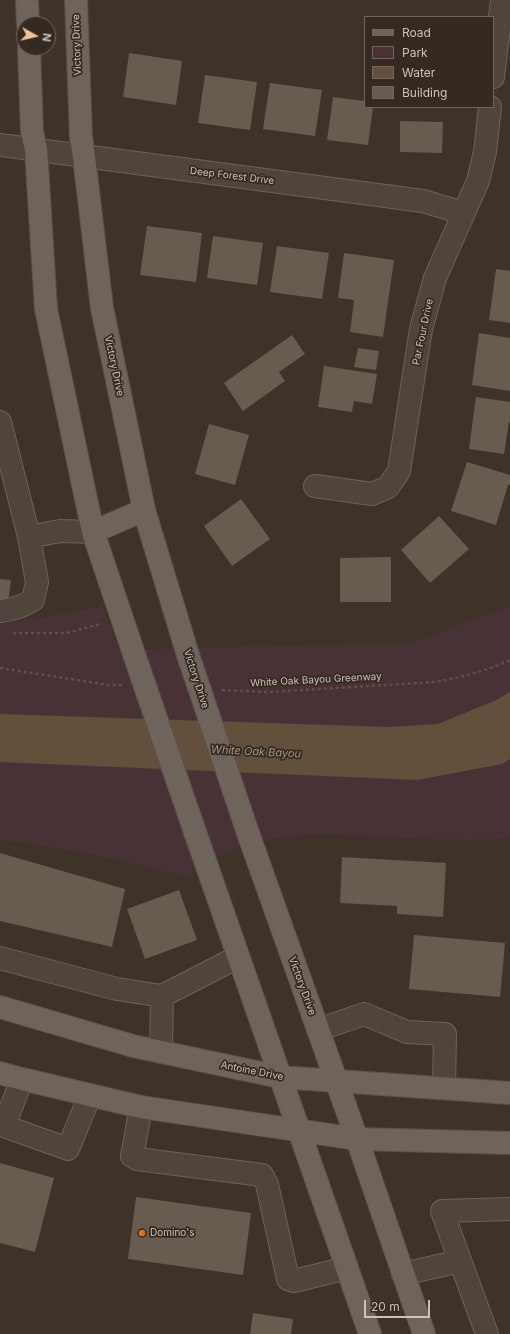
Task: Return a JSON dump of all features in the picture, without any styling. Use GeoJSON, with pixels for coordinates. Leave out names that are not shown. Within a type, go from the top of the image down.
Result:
{"type":"FeatureCollection","features":[{"type":"Feature","properties":{"kind":"main road"},"geometry":{"type":"LineString","coordinates":[[27,0],[28,16]]}},
{"type":"Feature","properties":{"kind":"main road","name":"Victory Drive"},"geometry":{"type":"LineString","coordinates":[[76,0],[81,137],[102,308],[144,510],[188,655],[248,833],[357,1139],[424,1334]]}},
{"type":"Feature","properties":{"kind":"main road"},"geometry":{"type":"LineString","coordinates":[[29,56],[32,132],[36,149],[46,309],[93,532],[238,957],[267,1036],[298,1130],[370,1334]]}},
{"type":"Feature","properties":{"kind":"main road"},"geometry":{"type":"LineString","coordinates":[[93,532],[144,510]]}},
{"type":"Feature","properties":{"kind":"main road","name":"Antoine Drive"},"geometry":{"type":"LineString","coordinates":[[0,1007],[133,1046],[280,1077],[510,1093]]}},
{"type":"Feature","properties":{"kind":"main road"},"geometry":{"type":"LineString","coordinates":[[0,1073],[141,1107],[357,1139],[510,1143]]}},
{"type":"Feature","properties":{"kind":"street"},"geometry":{"type":"LineString","coordinates":[[494,68],[502,0]]}},
{"type":"Feature","properties":{"kind":"street","name":"Par Four Drive"},"geometry":{"type":"LineString","coordinates":[[314,486],[372,494],[388,487],[399,471],[421,329],[435,278],[478,181],[485,152],[490,108]]}},
{"type":"Feature","properties":{"kind":"street","name":"Deep Forest Drive"},"geometry":{"type":"LineString","coordinates":[[0,145],[423,201],[463,213]]}},
{"type":"Feature","properties":{"kind":"street"},"geometry":{"type":"LineString","coordinates":[[0,422],[29,537],[37,582],[33,600],[13,610],[0,611]]}},
{"type":"Feature","properties":{"kind":"street"},"geometry":{"type":"LineString","coordinates":[[29,537],[60,531],[93,532]]}},
{"type":"Feature","properties":{"kind":"street"},"geometry":{"type":"LineString","coordinates":[[0,958],[117,989],[162,996],[238,957]]}},
{"type":"Feature","properties":{"kind":"street"},"geometry":{"type":"LineString","coordinates":[[162,996],[162,1052]]}},
{"type":"Feature","properties":{"kind":"street"},"geometry":{"type":"LineString","coordinates":[[318,1030],[364,1014],[407,1032],[445,1034],[444,1088]]}},
{"type":"Feature","properties":{"kind":"street"},"geometry":{"type":"LineString","coordinates":[[22,1079],[4,1126],[68,1149],[90,1095]]}},
{"type":"Feature","properties":{"kind":"street"},"geometry":{"type":"LineString","coordinates":[[141,1107],[132,1156],[137,1159],[262,1175],[267,1184],[288,1279],[294,1281],[347,1268]]}},
{"type":"Feature","properties":{"kind":"street"},"geometry":{"type":"LineString","coordinates":[[487,1334],[442,1211],[510,1209]]}},
{"type":"Feature","properties":{"kind":"street"},"geometry":{"type":"LineString","coordinates":[[403,1274],[460,1261]]}},
{"type":"Feature","properties":{"kind":"path"},"geometry":{"type":"LineString","coordinates":[[7,633],[67,633],[122,617]]}},
{"type":"Feature","properties":{"kind":"path","name":"White Oak Bayou Greenway"},"geometry":{"type":"LineString","coordinates":[[221,690],[269,692],[435,682],[490,669],[510,660]]}},
{"type":"Feature","properties":{"kind":"path"},"geometry":{"type":"LineString","coordinates":[[0,668],[109,685],[125,686]]}},
{"type":"Feature","properties":{"kind":"green space"},"geometry":{"type":"Polygon","coordinates":[[[103,605],[119,651],[217,647],[412,643],[510,606],[510,838],[457,840],[334,834],[285,836],[262,840],[221,854],[201,863],[191,868],[194,879],[98,855],[0,840],[0,622],[65,614],[103,605]]]}},
{"type":"Feature","properties":{"kind":"water","name":"White Oak Bayou"},"geometry":{"type":"Polygon","coordinates":[[[510,692],[510,759],[502,764],[417,780],[0,762],[0,714],[388,727],[438,724],[496,700],[510,692]]]}},
{"type":"Feature","properties":{"kind":"building"},"geometry":{"type":"Polygon","coordinates":[[[129,53],[182,61],[176,105],[123,97],[129,53]]]}},
{"type":"Feature","properties":{"kind":"building"},"geometry":{"type":"Polygon","coordinates":[[[205,75],[257,82],[250,130],[198,123],[205,75]]]}},
{"type":"Feature","properties":{"kind":"building"},"geometry":{"type":"Polygon","coordinates":[[[270,83],[322,90],[315,136],[263,129],[270,83]]]}},
{"type":"Feature","properties":{"kind":"building"},"geometry":{"type":"Polygon","coordinates":[[[333,97],[364,101],[364,108],[373,108],[368,145],[327,140],[333,97]]]}},
{"type":"Feature","properties":{"kind":"building"},"geometry":{"type":"Polygon","coordinates":[[[400,121],[443,122],[442,153],[400,152],[400,121]]]}},
{"type":"Feature","properties":{"kind":"building"},"geometry":{"type":"Polygon","coordinates":[[[147,226],[202,233],[196,282],[140,275],[147,226]]]}},
{"type":"Feature","properties":{"kind":"building"},"geometry":{"type":"Polygon","coordinates":[[[213,236],[263,243],[257,285],[207,278],[213,236]]]}},
{"type":"Feature","properties":{"kind":"building"},"geometry":{"type":"Polygon","coordinates":[[[277,246],[329,253],[322,299],[270,292],[277,246]]]}},
{"type":"Feature","properties":{"kind":"building"},"geometry":{"type":"Polygon","coordinates":[[[344,253],[394,260],[383,337],[350,332],[354,300],[338,298],[344,253]]]}},
{"type":"Feature","properties":{"kind":"building"},"geometry":{"type":"Polygon","coordinates":[[[496,269],[510,271],[510,323],[489,320],[496,269]]]}},
{"type":"Feature","properties":{"kind":"building"},"geometry":{"type":"Polygon","coordinates":[[[479,333],[510,338],[510,391],[472,385],[479,333]]]}},
{"type":"Feature","properties":{"kind":"building"},"geometry":{"type":"Polygon","coordinates":[[[292,335],[305,354],[279,372],[285,381],[243,411],[224,383],[292,335]]]}},
{"type":"Feature","properties":{"kind":"building"},"geometry":{"type":"Polygon","coordinates":[[[358,348],[379,351],[376,370],[354,367],[358,348]]]}},
{"type":"Feature","properties":{"kind":"building"},"geometry":{"type":"Polygon","coordinates":[[[324,366],[377,374],[372,404],[354,401],[352,412],[318,407],[324,366]]]}},
{"type":"Feature","properties":{"kind":"building"},"geometry":{"type":"Polygon","coordinates":[[[476,397],[510,402],[510,422],[504,454],[469,449],[476,397]]]}},
{"type":"Feature","properties":{"kind":"building"},"geometry":{"type":"Polygon","coordinates":[[[209,424],[249,435],[235,485],[195,474],[209,424]]]}},
{"type":"Feature","properties":{"kind":"building"},"geometry":{"type":"Polygon","coordinates":[[[467,462],[510,475],[510,485],[508,485],[496,525],[451,511],[467,462]]]}},
{"type":"Feature","properties":{"kind":"building"},"geometry":{"type":"Polygon","coordinates":[[[241,499],[270,539],[232,566],[204,526],[241,499]]]}},
{"type":"Feature","properties":{"kind":"building"},"geometry":{"type":"Polygon","coordinates":[[[439,516],[469,549],[430,583],[401,550],[439,516]]]}},
{"type":"Feature","properties":{"kind":"building"},"geometry":{"type":"Polygon","coordinates":[[[391,557],[391,602],[340,602],[340,558],[391,557]]]}},
{"type":"Feature","properties":{"kind":"building"},"geometry":{"type":"Polygon","coordinates":[[[0,579],[11,580],[8,603],[0,602],[0,579]]]}},
{"type":"Feature","properties":{"kind":"building"},"geometry":{"type":"Polygon","coordinates":[[[0,853],[125,889],[112,947],[0,921],[0,853]]]}},
{"type":"Feature","properties":{"kind":"building"},"geometry":{"type":"Polygon","coordinates":[[[342,857],[446,863],[443,917],[397,914],[397,906],[340,903],[342,857]]]}},
{"type":"Feature","properties":{"kind":"building"},"geometry":{"type":"Polygon","coordinates":[[[179,890],[197,940],[145,959],[127,909],[179,890]]]}},
{"type":"Feature","properties":{"kind":"building"},"geometry":{"type":"Polygon","coordinates":[[[414,935],[505,943],[500,997],[409,989],[414,935]]]}},
{"type":"Feature","properties":{"kind":"building"},"geometry":{"type":"Polygon","coordinates":[[[0,1163],[54,1178],[35,1252],[0,1243],[0,1163]]]}},
{"type":"Feature","properties":{"kind":"building"},"geometry":{"type":"Polygon","coordinates":[[[136,1197],[251,1213],[243,1275],[128,1259],[136,1197]]]}},
{"type":"Feature","properties":{"kind":"building"},"geometry":{"type":"Polygon","coordinates":[[[253,1313],[293,1319],[291,1334],[250,1334],[253,1313]]]}},
{"type":"Feature","properties":{"kind":"place","name":"Domino's"},"geometry":{"type":"Point","coordinates":[142,1233]}}]}
